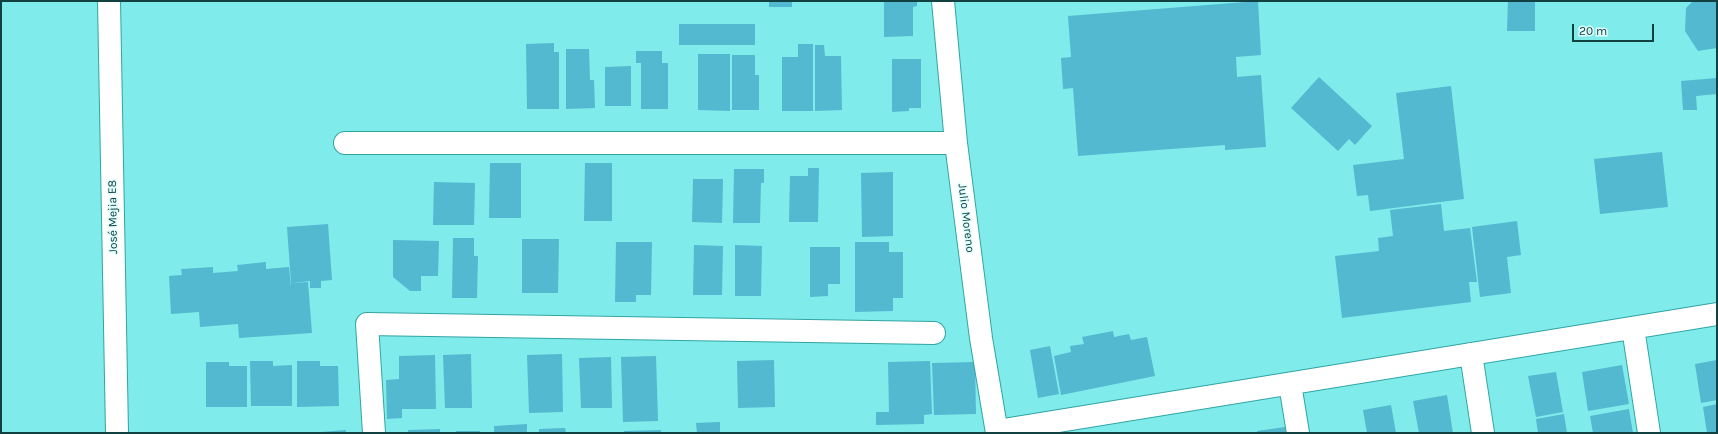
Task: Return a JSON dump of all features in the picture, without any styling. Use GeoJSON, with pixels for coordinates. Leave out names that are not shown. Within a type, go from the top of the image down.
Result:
{"type":"FeatureCollection","features":[{"type":"Feature","properties":{"kind":"street","name":"José Mejia E8"},"geometry":{"type":"LineString","coordinates":[[109,1],[117,433]]}},
{"type":"Feature","properties":{"kind":"street","name":"Julio Moreno"},"geometry":{"type":"LineString","coordinates":[[943,1],[956,143],[981,338],[997,432]]}},
{"type":"Feature","properties":{"kind":"street"},"geometry":{"type":"LineString","coordinates":[[345,144],[956,143]]}},
{"type":"Feature","properties":{"kind":"street"},"geometry":{"type":"LineString","coordinates":[[997,432],[1717,314]]}},
{"type":"Feature","properties":{"kind":"street"},"geometry":{"type":"LineString","coordinates":[[374,433],[366,324],[934,333]]}},
{"type":"Feature","properties":{"kind":"street"},"geometry":{"type":"LineString","coordinates":[[1633,328],[1649,433]]}},
{"type":"Feature","properties":{"kind":"street"},"geometry":{"type":"LineString","coordinates":[[1471,354],[1483,433]]}},
{"type":"Feature","properties":{"kind":"street"},"geometry":{"type":"LineString","coordinates":[[1290,384],[1298,433]]}},
{"type":"Feature","properties":{"kind":"building"},"geometry":{"type":"Polygon","coordinates":[[[769,1],[792,1],[792,7],[769,7],[769,1]]]}},
{"type":"Feature","properties":{"kind":"building"},"geometry":{"type":"Polygon","coordinates":[[[884,1],[917,1],[917,6],[913,7],[913,36],[884,37],[884,1]]]}},
{"type":"Feature","properties":{"kind":"building"},"geometry":{"type":"Polygon","coordinates":[[[1258,1],[1261,55],[1236,57],[1237,77],[1261,75],[1266,147],[1225,150],[1225,145],[1078,156],[1073,88],[1063,89],[1061,58],[1071,57],[1068,16],[1258,1]]]}},
{"type":"Feature","properties":{"kind":"building"},"geometry":{"type":"Polygon","coordinates":[[[1508,1],[1535,1],[1535,31],[1507,31],[1508,1]]]}},
{"type":"Feature","properties":{"kind":"building"},"geometry":{"type":"Polygon","coordinates":[[[1693,1],[1717,2],[1717,48],[1698,51],[1685,31],[1686,8],[1693,1]]]}},
{"type":"Feature","properties":{"kind":"building"},"geometry":{"type":"Polygon","coordinates":[[[679,24],[755,24],[755,45],[679,45],[679,24]]]}},
{"type":"Feature","properties":{"kind":"building"},"geometry":{"type":"Polygon","coordinates":[[[554,43],[554,52],[559,52],[559,109],[527,109],[526,44],[554,43]]]}},
{"type":"Feature","properties":{"kind":"building"},"geometry":{"type":"Polygon","coordinates":[[[798,44],[813,44],[813,111],[782,111],[782,57],[798,57],[798,44]]]}},
{"type":"Feature","properties":{"kind":"building"},"geometry":{"type":"Polygon","coordinates":[[[815,45],[824,45],[825,56],[841,56],[842,110],[815,111],[815,45]]]}},
{"type":"Feature","properties":{"kind":"building"},"geometry":{"type":"Polygon","coordinates":[[[566,49],[589,49],[590,80],[594,80],[595,108],[566,109],[566,49]]]}},
{"type":"Feature","properties":{"kind":"building"},"geometry":{"type":"Polygon","coordinates":[[[636,51],[662,51],[662,63],[668,63],[668,109],[641,109],[641,63],[636,63],[636,51]]]}},
{"type":"Feature","properties":{"kind":"building"},"geometry":{"type":"Polygon","coordinates":[[[698,54],[730,54],[730,111],[698,110],[698,54]]]}},
{"type":"Feature","properties":{"kind":"building"},"geometry":{"type":"Polygon","coordinates":[[[732,55],[755,55],[755,75],[759,75],[759,110],[732,110],[732,55]]]}},
{"type":"Feature","properties":{"kind":"building"},"geometry":{"type":"Polygon","coordinates":[[[892,59],[921,59],[921,108],[909,108],[909,111],[892,112],[892,59]]]}},
{"type":"Feature","properties":{"kind":"building"},"geometry":{"type":"Polygon","coordinates":[[[631,66],[631,106],[605,106],[605,67],[631,66]]]}},
{"type":"Feature","properties":{"kind":"building"},"geometry":{"type":"Polygon","coordinates":[[[1319,77],[1372,126],[1355,145],[1349,139],[1338,151],[1291,108],[1319,77]]]}},
{"type":"Feature","properties":{"kind":"building"},"geometry":{"type":"Polygon","coordinates":[[[1717,78],[1717,94],[1696,96],[1697,110],[1683,110],[1681,81],[1717,78]]]}},
{"type":"Feature","properties":{"kind":"building"},"geometry":{"type":"Polygon","coordinates":[[[1451,86],[1464,199],[1370,211],[1368,195],[1357,196],[1353,165],[1404,159],[1396,93],[1451,86]]]}},
{"type":"Feature","properties":{"kind":"building"},"geometry":{"type":"Polygon","coordinates":[[[1662,152],[1668,207],[1600,214],[1594,159],[1662,152]]]}},
{"type":"Feature","properties":{"kind":"building"},"geometry":{"type":"Polygon","coordinates":[[[490,163],[521,163],[521,218],[489,218],[490,163]]]}},
{"type":"Feature","properties":{"kind":"building"},"geometry":{"type":"Polygon","coordinates":[[[585,163],[612,163],[612,221],[584,221],[585,163]]]}},
{"type":"Feature","properties":{"kind":"building"},"geometry":{"type":"Polygon","coordinates":[[[808,168],[819,168],[818,222],[789,222],[790,176],[808,176],[808,168]]]}},
{"type":"Feature","properties":{"kind":"building"},"geometry":{"type":"Polygon","coordinates":[[[734,169],[764,169],[764,183],[761,183],[760,223],[733,223],[734,169]]]}},
{"type":"Feature","properties":{"kind":"building"},"geometry":{"type":"Polygon","coordinates":[[[893,172],[893,236],[862,237],[861,173],[893,172]]]}},
{"type":"Feature","properties":{"kind":"building"},"geometry":{"type":"Polygon","coordinates":[[[693,179],[723,179],[722,223],[692,222],[693,179]]]}},
{"type":"Feature","properties":{"kind":"building"},"geometry":{"type":"Polygon","coordinates":[[[434,182],[475,183],[474,225],[433,225],[434,182]]]}},
{"type":"Feature","properties":{"kind":"building"},"geometry":{"type":"Polygon","coordinates":[[[1441,204],[1444,231],[1470,228],[1477,282],[1469,282],[1471,302],[1342,318],[1335,256],[1379,251],[1378,238],[1393,236],[1390,210],[1441,204]]]}},
{"type":"Feature","properties":{"kind":"building"},"geometry":{"type":"Polygon","coordinates":[[[1517,221],[1521,255],[1507,257],[1511,293],[1480,297],[1472,227],[1517,221]]]}},
{"type":"Feature","properties":{"kind":"building"},"geometry":{"type":"Polygon","coordinates":[[[328,224],[332,280],[321,281],[321,288],[310,288],[310,281],[291,283],[287,227],[328,224]]]}},
{"type":"Feature","properties":{"kind":"building"},"geometry":{"type":"Polygon","coordinates":[[[453,238],[474,238],[474,256],[478,256],[477,298],[452,298],[453,238]]]}},
{"type":"Feature","properties":{"kind":"building"},"geometry":{"type":"Polygon","coordinates":[[[522,239],[559,239],[558,293],[522,293],[522,239]]]}},
{"type":"Feature","properties":{"kind":"building"},"geometry":{"type":"Polygon","coordinates":[[[393,240],[439,241],[438,276],[421,276],[421,291],[410,291],[393,277],[393,240]]]}},
{"type":"Feature","properties":{"kind":"building"},"geometry":{"type":"Polygon","coordinates":[[[616,242],[652,242],[651,295],[636,295],[636,302],[615,302],[616,242]]]}},
{"type":"Feature","properties":{"kind":"building"},"geometry":{"type":"Polygon","coordinates":[[[855,242],[889,242],[889,252],[903,252],[903,298],[893,298],[893,311],[855,312],[855,242]]]}},
{"type":"Feature","properties":{"kind":"building"},"geometry":{"type":"Polygon","coordinates":[[[694,245],[723,246],[722,295],[693,295],[694,245]]]}},
{"type":"Feature","properties":{"kind":"building"},"geometry":{"type":"Polygon","coordinates":[[[735,245],[762,246],[761,296],[735,296],[735,245]]]}},
{"type":"Feature","properties":{"kind":"building"},"geometry":{"type":"Polygon","coordinates":[[[810,247],[840,247],[840,284],[828,284],[828,296],[810,297],[810,247]]]}},
{"type":"Feature","properties":{"kind":"building"},"geometry":{"type":"Polygon","coordinates":[[[266,262],[266,269],[289,267],[291,287],[291,283],[308,282],[312,333],[239,338],[238,324],[200,327],[199,312],[171,314],[169,276],[182,275],[181,269],[213,267],[213,273],[238,271],[237,265],[266,262]]]}},
{"type":"Feature","properties":{"kind":"building"},"geometry":{"type":"Polygon","coordinates":[[[1113,331],[1114,337],[1129,334],[1131,340],[1147,337],[1155,376],[1061,395],[1054,356],[1071,352],[1070,346],[1084,344],[1082,337],[1113,331]]]}},
{"type":"Feature","properties":{"kind":"building"},"geometry":{"type":"Polygon","coordinates":[[[1050,346],[1059,394],[1038,398],[1030,350],[1050,346]]]}},
{"type":"Feature","properties":{"kind":"building"},"geometry":{"type":"Polygon","coordinates":[[[471,354],[472,408],[445,408],[443,355],[471,354]]]}},
{"type":"Feature","properties":{"kind":"building"},"geometry":{"type":"Polygon","coordinates":[[[562,354],[563,412],[529,413],[527,355],[562,354]]]}},
{"type":"Feature","properties":{"kind":"building"},"geometry":{"type":"Polygon","coordinates":[[[435,355],[436,409],[402,409],[402,418],[387,419],[386,380],[399,379],[399,356],[435,355]]]}},
{"type":"Feature","properties":{"kind":"building"},"geometry":{"type":"Polygon","coordinates":[[[656,356],[658,421],[623,422],[621,357],[656,356]]]}},
{"type":"Feature","properties":{"kind":"building"},"geometry":{"type":"Polygon","coordinates":[[[611,357],[612,408],[581,408],[579,358],[611,357]]]}},
{"type":"Feature","properties":{"kind":"building"},"geometry":{"type":"Polygon","coordinates":[[[774,360],[775,407],[738,408],[737,361],[774,360]]]}},
{"type":"Feature","properties":{"kind":"building"},"geometry":{"type":"Polygon","coordinates":[[[1717,360],[1717,400],[1701,403],[1695,364],[1717,360]]]}},
{"type":"Feature","properties":{"kind":"building"},"geometry":{"type":"Polygon","coordinates":[[[250,361],[273,361],[273,366],[292,365],[292,406],[251,406],[250,361]]]}},
{"type":"Feature","properties":{"kind":"building"},"geometry":{"type":"Polygon","coordinates":[[[297,361],[320,361],[320,366],[338,366],[339,406],[297,407],[297,361]]]}},
{"type":"Feature","properties":{"kind":"building"},"geometry":{"type":"Polygon","coordinates":[[[930,361],[932,414],[924,415],[924,424],[876,425],[876,412],[889,412],[888,362],[930,361]]]}},
{"type":"Feature","properties":{"kind":"building"},"geometry":{"type":"Polygon","coordinates":[[[206,362],[229,362],[229,366],[247,366],[247,407],[206,407],[206,362]]]}},
{"type":"Feature","properties":{"kind":"building"},"geometry":{"type":"Polygon","coordinates":[[[975,362],[976,414],[934,415],[932,363],[975,362]]]}},
{"type":"Feature","properties":{"kind":"building"},"geometry":{"type":"Polygon","coordinates":[[[1622,365],[1629,404],[1588,411],[1582,372],[1622,365]]]}},
{"type":"Feature","properties":{"kind":"building"},"geometry":{"type":"Polygon","coordinates":[[[1556,372],[1563,412],[1536,417],[1528,376],[1556,372]]]}},
{"type":"Feature","properties":{"kind":"building"},"geometry":{"type":"Polygon","coordinates":[[[1447,395],[1453,433],[1419,433],[1413,401],[1447,395]]]}},
{"type":"Feature","properties":{"kind":"building"},"geometry":{"type":"Polygon","coordinates":[[[1717,404],[1717,433],[1707,433],[1703,407],[1717,404]]]}},
{"type":"Feature","properties":{"kind":"building"},"geometry":{"type":"Polygon","coordinates":[[[1391,405],[1396,433],[1367,433],[1363,410],[1391,405]]]}},
{"type":"Feature","properties":{"kind":"building"},"geometry":{"type":"Polygon","coordinates":[[[1629,409],[1633,433],[1593,433],[1590,416],[1629,409]]]}},
{"type":"Feature","properties":{"kind":"building"},"geometry":{"type":"Polygon","coordinates":[[[1564,414],[1567,433],[1538,433],[1536,419],[1564,414]]]}},
{"type":"Feature","properties":{"kind":"building"},"geometry":{"type":"Polygon","coordinates":[[[720,422],[720,433],[697,433],[696,423],[720,422]]]}},
{"type":"Feature","properties":{"kind":"building"},"geometry":{"type":"Polygon","coordinates":[[[527,424],[527,433],[494,433],[494,426],[527,424]]]}},
{"type":"Feature","properties":{"kind":"building"},"geometry":{"type":"Polygon","coordinates":[[[1285,427],[1286,433],[1257,433],[1257,431],[1285,427]]]}},
{"type":"Feature","properties":{"kind":"building"},"geometry":{"type":"Polygon","coordinates":[[[565,428],[566,433],[539,433],[539,429],[565,428]]]}},
{"type":"Feature","properties":{"kind":"building"},"geometry":{"type":"Polygon","coordinates":[[[440,429],[440,433],[408,433],[408,430],[440,429]]]}},
{"type":"Feature","properties":{"kind":"building"},"geometry":{"type":"Polygon","coordinates":[[[346,430],[346,433],[321,433],[321,432],[346,430]]]}},
{"type":"Feature","properties":{"kind":"building"},"geometry":{"type":"Polygon","coordinates":[[[661,430],[661,433],[624,433],[624,431],[661,430]]]}},
{"type":"Feature","properties":{"kind":"building"},"geometry":{"type":"Polygon","coordinates":[[[456,431],[480,431],[480,433],[456,433],[456,431]]]}}]}
